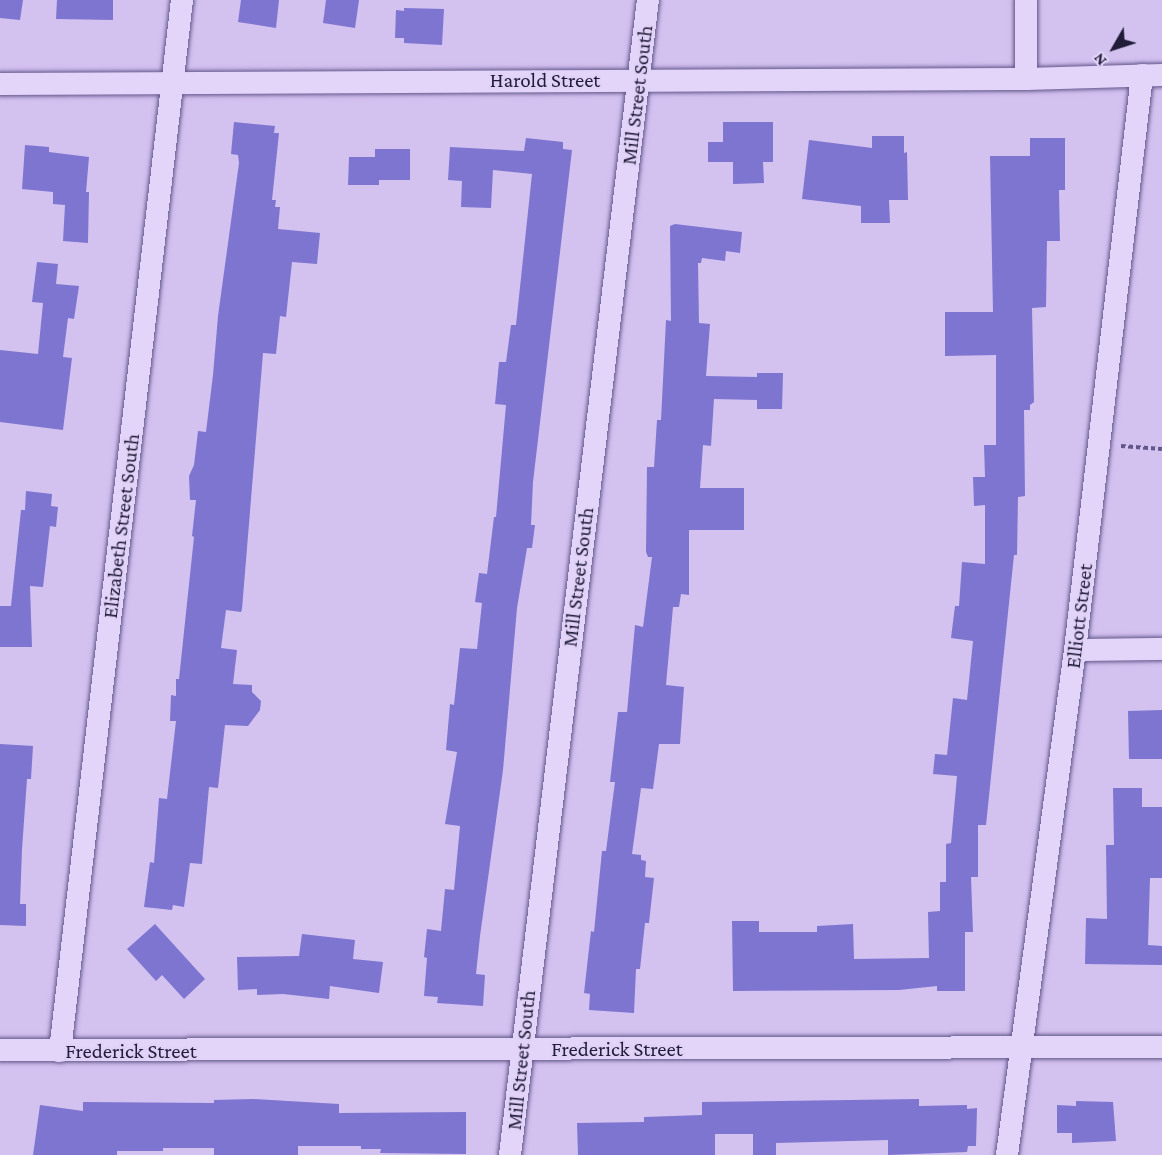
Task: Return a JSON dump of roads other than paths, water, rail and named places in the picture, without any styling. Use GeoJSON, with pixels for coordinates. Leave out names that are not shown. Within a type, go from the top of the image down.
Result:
{"type":"FeatureCollection","features":[{"type":"Feature","properties":{"kind":"street","name":"Elizabeth Street South"},"geometry":{"type":"LineString","coordinates":[[60,1051],[182,0]]}},
{"type":"Feature","properties":{"kind":"street","name":"Mill Street South"},"geometry":{"type":"LineString","coordinates":[[510,1155],[648,0]]}},
{"type":"Feature","properties":{"kind":"street"},"geometry":{"type":"LineString","coordinates":[[1026,0],[1026,79]]}},
{"type":"Feature","properties":{"kind":"street","name":"Harold Street"},"geometry":{"type":"LineString","coordinates":[[0,84],[1026,79],[1152,75]]}},
{"type":"Feature","properties":{"kind":"street","name":"Elliott Street"},"geometry":{"type":"LineString","coordinates":[[1007,1155],[1075,650],[1099,446],[1152,75]]}},
{"type":"Feature","properties":{"kind":"street"},"geometry":{"type":"LineString","coordinates":[[1075,650],[1162,649]]}},
{"type":"Feature","properties":{"kind":"street","name":"Frederick Street"},"geometry":{"type":"LineString","coordinates":[[0,1050],[1162,1047]]}}]}
